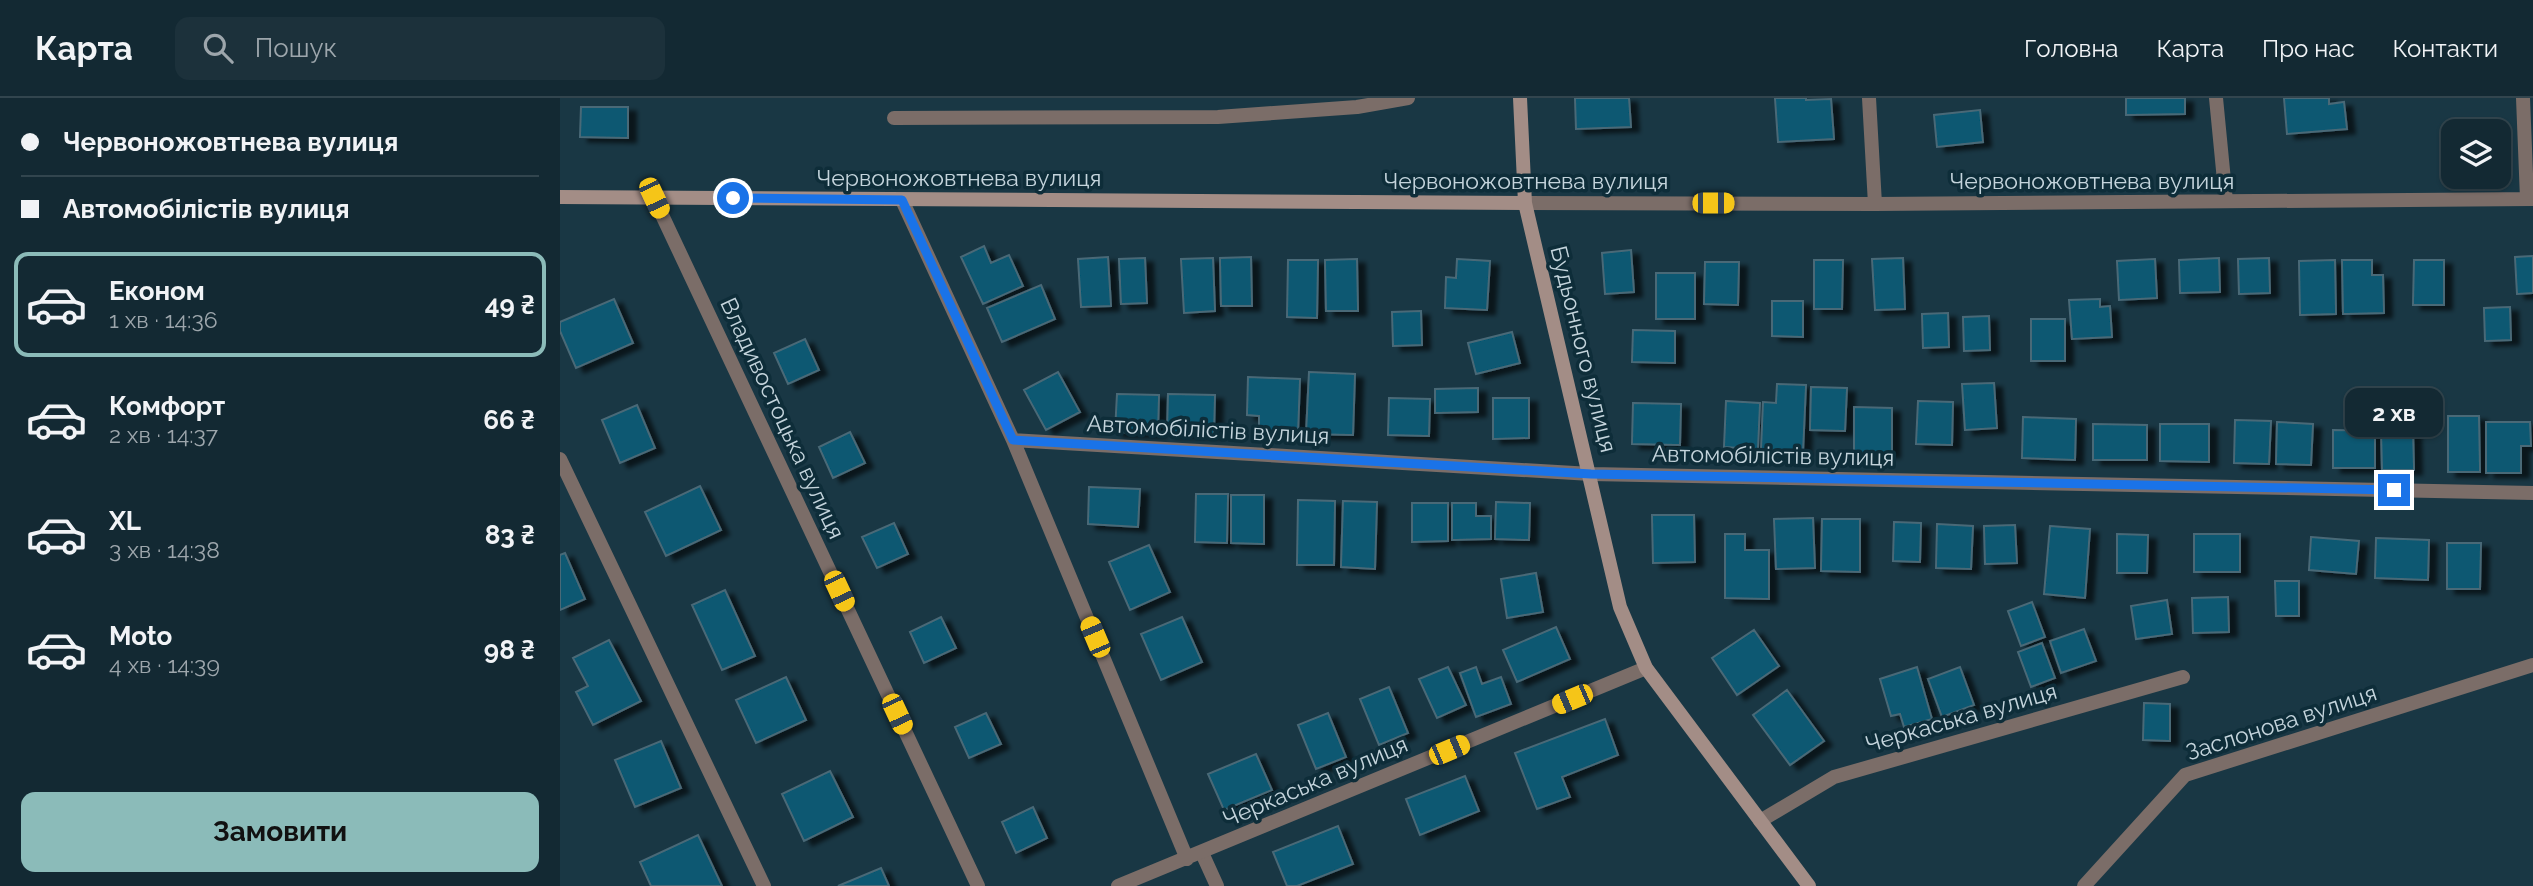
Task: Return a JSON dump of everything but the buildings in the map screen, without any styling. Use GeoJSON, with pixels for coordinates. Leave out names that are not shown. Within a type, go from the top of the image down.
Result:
{"type":"FeatureCollection","features":[{"type":"Feature","properties":{"kind":"main road","name":"Будьонного вулиця"},"geometry":{"type":"LineString","coordinates":[[1520,98],[1525,203],[1591,474],[1620,607],[1646,668],[1809,886]]}},
{"type":"Feature","properties":{"kind":"main road","name":"Червоножовтнева вулиця"},"geometry":{"type":"LineString","coordinates":[[560,197],[1525,203]]}},
{"type":"Feature","properties":{"kind":"street"},"geometry":{"type":"LineString","coordinates":[[894,118],[1219,117],[1357,107],[1408,98]]}},
{"type":"Feature","properties":{"kind":"street"},"geometry":{"type":"LineString","coordinates":[[1869,98],[1875,204]]}},
{"type":"Feature","properties":{"kind":"street"},"geometry":{"type":"LineString","coordinates":[[2216,98],[2226,201]]}},
{"type":"Feature","properties":{"kind":"street"},"geometry":{"type":"LineString","coordinates":[[2523,98],[2530,199]]}},
{"type":"Feature","properties":{"kind":"street","name":"Владивостоцька вулиця"},"geometry":{"type":"LineString","coordinates":[[654,198],[978,886]]}},
{"type":"Feature","properties":{"kind":"street","name":"Червоножовтнева вулиця"},"geometry":{"type":"LineString","coordinates":[[1525,203],[1875,204],[2530,199]]}},
{"type":"Feature","properties":{"kind":"street"},"geometry":{"type":"LineString","coordinates":[[902,200],[1013,440],[1187,859]]}},
{"type":"Feature","properties":{"kind":"street","name":"Автомобілістів вулиця"},"geometry":{"type":"LineString","coordinates":[[1013,440],[1591,474],[2533,493]]}},
{"type":"Feature","properties":{"kind":"street"},"geometry":{"type":"LineString","coordinates":[[560,459],[764,886]]}},
{"type":"Feature","properties":{"kind":"street","name":"Заслонова вулиця"},"geometry":{"type":"LineString","coordinates":[[2084,886],[2185,775],[2533,665]]}},
{"type":"Feature","properties":{"kind":"street","name":"Черкаська вулиця"},"geometry":{"type":"LineString","coordinates":[[1118,886],[1646,668]]}},
{"type":"Feature","properties":{"kind":"street","name":"Черкаська вулиця"},"geometry":{"type":"LineString","coordinates":[[1760,821],[1833,777],[2183,677]]}},
{"type":"Feature","properties":{"kind":"street"},"geometry":{"type":"LineString","coordinates":[[1202,853],[1217,886]]}},
{"type":"Feature","properties":{"kind":"route"},"geometry":{"type":"LineString","coordinates":[[733,198],[902,200],[1013,440],[1591,474],[2394,490]]}}]}
